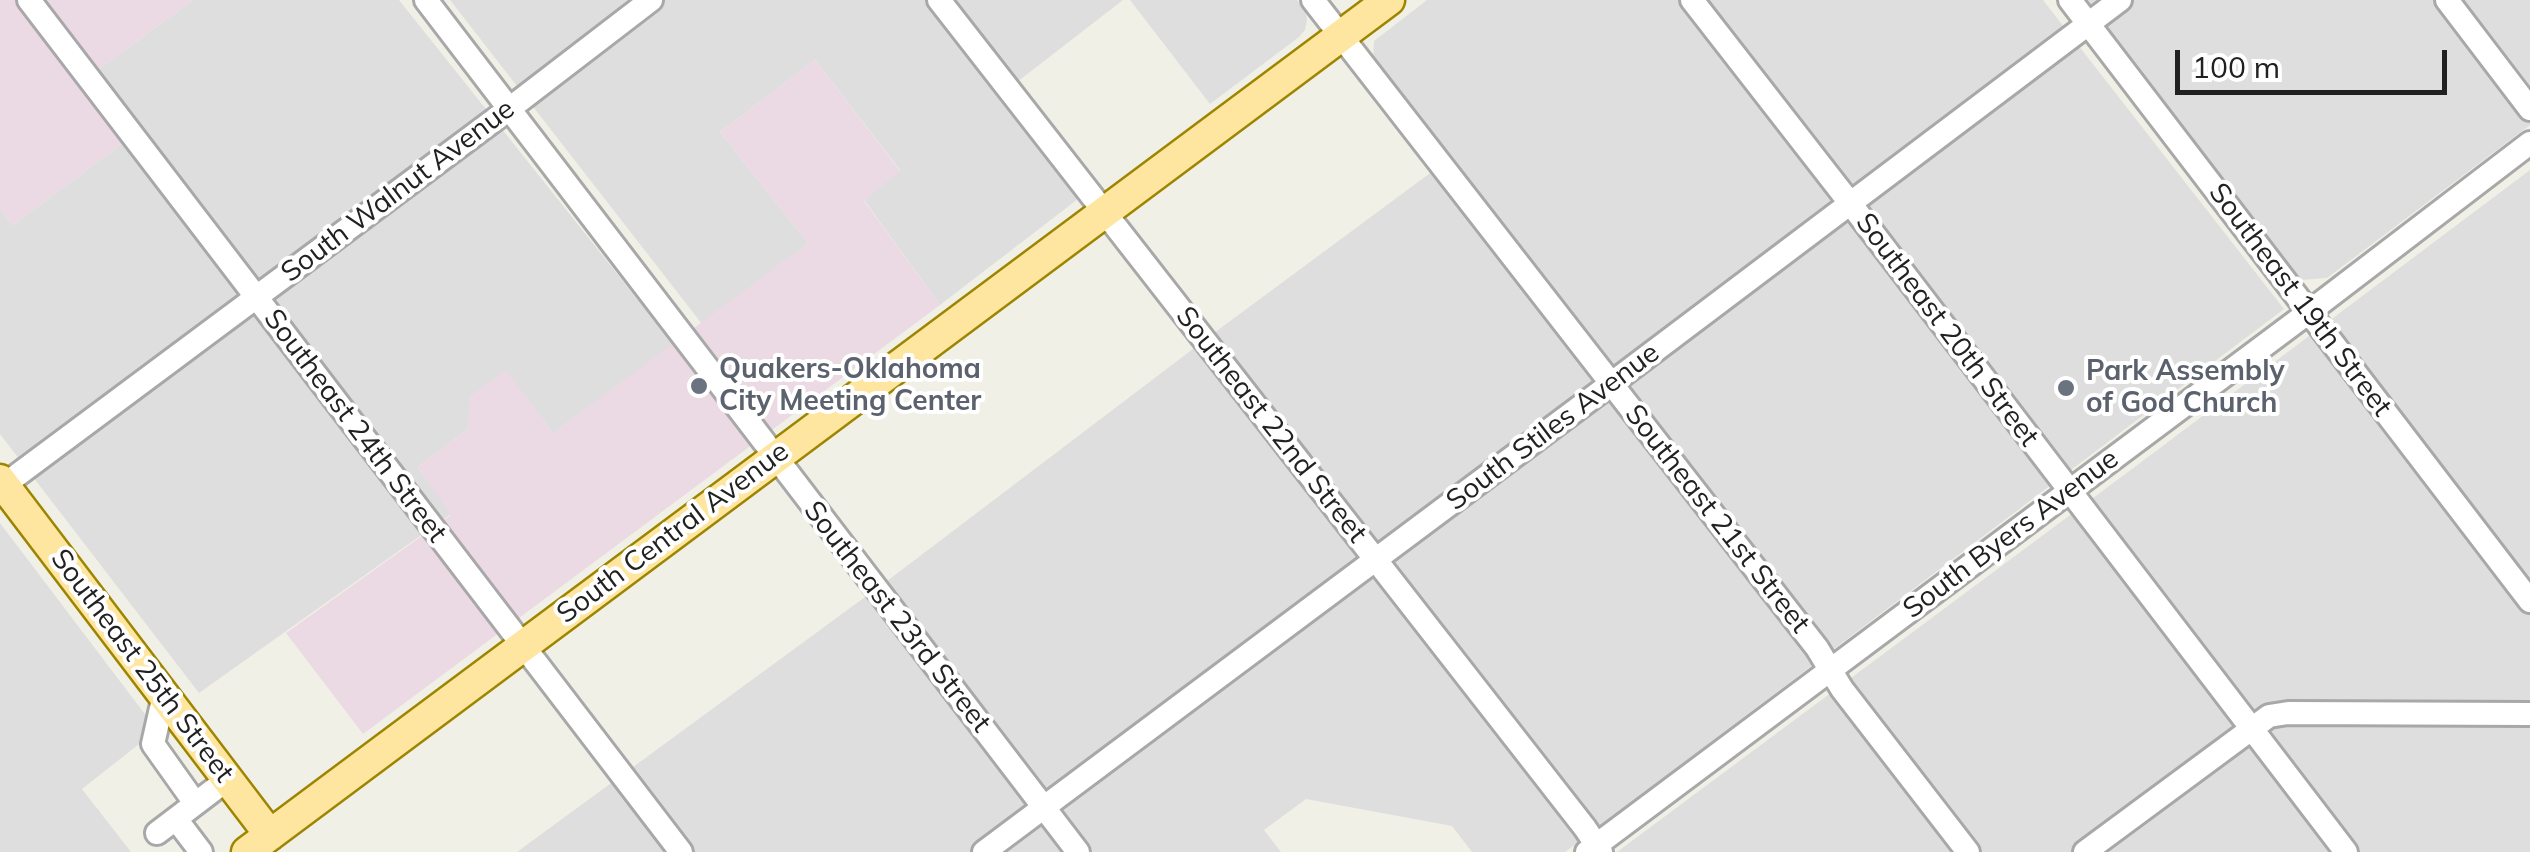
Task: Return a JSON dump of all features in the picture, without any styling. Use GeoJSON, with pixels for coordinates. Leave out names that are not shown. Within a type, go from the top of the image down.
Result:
{"type":"FeatureCollection","features":[{"type":"Feature","properties":{"kind":"main road","name":"South Central Avenue"},"geometry":{"type":"LineString","coordinates":[[267,846],[522,645],[1389,0]]}},
{"type":"Feature","properties":{"kind":"main road","name":"Southeast 25th Street"},"geometry":{"type":"LineString","coordinates":[[1,484],[228,779],[267,846]]}},
{"type":"Feature","properties":{"kind":"street","name":"Southeast 24th Street"},"geometry":{"type":"LineString","coordinates":[[28,0],[680,852]]}},
{"type":"Feature","properties":{"kind":"street","name":"Southeast 23rd Street"},"geometry":{"type":"LineString","coordinates":[[426,0],[1078,852]]}},
{"type":"Feature","properties":{"kind":"street","name":"South Walnut Avenue"},"geometry":{"type":"LineString","coordinates":[[1,484],[651,0]]}},
{"type":"Feature","properties":{"kind":"street","name":"Southeast 22nd Street"},"geometry":{"type":"LineString","coordinates":[[939,0],[1376,559],[1595,850]]}},
{"type":"Feature","properties":{"kind":"street","name":"Southeast 21st Street"},"geometry":{"type":"LineString","coordinates":[[1314,0],[1817,648],[1842,689],[1968,852]]}},
{"type":"Feature","properties":{"kind":"street","name":"Southeast 20th Street"},"geometry":{"type":"LineString","coordinates":[[1692,0],[2346,852]]}},
{"type":"Feature","properties":{"kind":"street","name":"Southeast 19th Street"},"geometry":{"type":"LineString","coordinates":[[2070,0],[2530,602]]}},
{"type":"Feature","properties":{"kind":"street","name":"South Stiles Avenue"},"geometry":{"type":"LineString","coordinates":[[984,852],[2120,0]]}},
{"type":"Feature","properties":{"kind":"street"},"geometry":{"type":"LineString","coordinates":[[2446,0],[2530,108]]}},
{"type":"Feature","properties":{"kind":"street","name":"South Byers Avenue"},"geometry":{"type":"LineString","coordinates":[[1595,850],[2530,143]]}},
{"type":"Feature","properties":{"kind":"street"},"geometry":{"type":"LineString","coordinates":[[164,695],[152,744],[195,802]]}},
{"type":"Feature","properties":{"kind":"street"},"geometry":{"type":"LineString","coordinates":[[2085,852],[2269,716],[2530,714]]}},
{"type":"Feature","properties":{"kind":"street"},"geometry":{"type":"LineString","coordinates":[[157,834],[228,779]]}},
{"type":"Feature","properties":{"kind":"street"},"geometry":{"type":"LineString","coordinates":[[176,818],[201,852]]}},
{"type":"Feature","properties":{"kind":"shaded area"},"geometry":{"type":"Polygon","coordinates":[[[0,0],[193,0],[80,83],[123,143],[13,225],[0,209],[0,0]]]}},
{"type":"Feature","properties":{"kind":"shaded area"},"geometry":{"type":"Polygon","coordinates":[[[193,0],[399,0],[674,345],[553,433],[506,371],[467,430],[418,467],[451,514],[199,693],[0,434],[0,209],[13,225],[123,143],[80,83],[193,0]]]}},
{"type":"Feature","properties":{"kind":"shaded area"},"geometry":{"type":"Polygon","coordinates":[[[450,0],[1123,0],[999,96],[1078,199],[940,305],[864,200],[900,170],[815,60],[720,132],[808,243],[702,324],[450,0]]]}},
{"type":"Feature","properties":{"kind":"shaded area"},"geometry":{"type":"Polygon","coordinates":[[[1130,0],[1297,0],[1306,11],[1307,20],[1299,37],[1210,104],[1130,0]]]}},
{"type":"Feature","properties":{"kind":"shaded area"},"geometry":{"type":"Polygon","coordinates":[[[1427,0],[2043,0],[2284,309],[1565,852],[1472,852],[1452,826],[1306,799],[1264,830],[1281,852],[517,852],[891,578],[1441,165],[1373,59],[1374,41],[1427,0]]]}},
{"type":"Feature","properties":{"kind":"shaded area"},"geometry":{"type":"Polygon","coordinates":[[[2086,0],[2530,0],[2530,125],[2327,278],[2301,280],[2086,0]]]}},
{"type":"Feature","properties":{"kind":"shaded area"},"geometry":{"type":"Polygon","coordinates":[[[815,60],[900,171],[864,201],[940,305],[363,734],[286,633],[451,515],[418,467],[467,430],[470,396],[506,370],[553,433],[808,243],[720,132],[815,60]]]}},
{"type":"Feature","properties":{"kind":"shaded area"},"geometry":{"type":"Polygon","coordinates":[[[2530,170],[2530,852],[1617,852],[2136,466],[2530,170]]]}},
{"type":"Feature","properties":{"kind":"shaded area"},"geometry":{"type":"Polygon","coordinates":[[[0,523],[157,730],[82,789],[131,852],[0,852],[0,523]]]}},
{"type":"Feature","properties":{"kind":"place","name":"Quakers-Oklahoma City Meeting Center"},"geometry":{"type":"Point","coordinates":[699,386]}},
{"type":"Feature","properties":{"kind":"place","name":"Park Assembly of God Church"},"geometry":{"type":"Point","coordinates":[2066,388]}}]}
